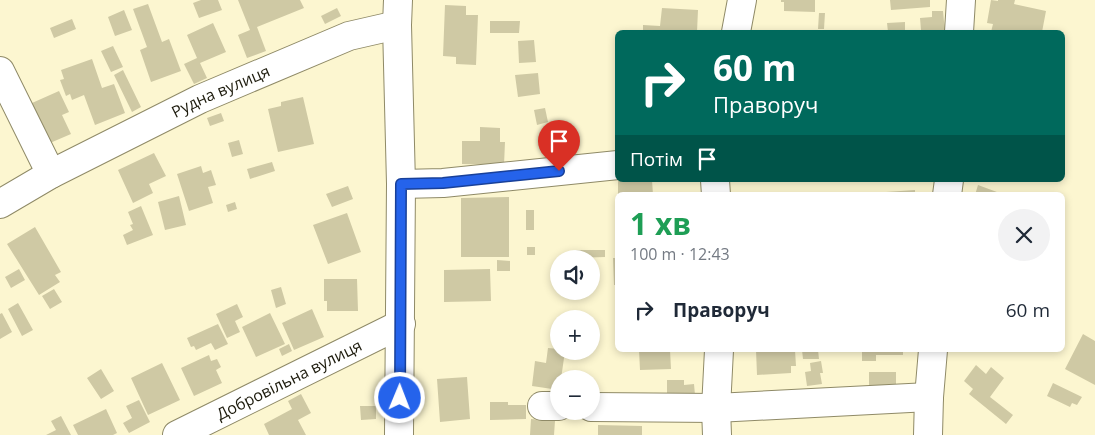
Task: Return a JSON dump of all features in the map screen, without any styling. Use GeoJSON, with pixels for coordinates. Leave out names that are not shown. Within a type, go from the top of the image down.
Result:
{"type":"FeatureCollection","features":[{"type":"Feature","properties":{"kind":"street"},"geometry":{"type":"LineString","coordinates":[[736,30],[742,0]]}},
{"type":"Feature","properties":{"kind":"street"},"geometry":{"type":"LineString","coordinates":[[959,30],[962,0]]}},
{"type":"Feature","properties":{"kind":"street"},"geometry":{"type":"LineString","coordinates":[[397,12],[401,184],[399,435]]}},
{"type":"Feature","properties":{"kind":"street","name":"Рудна вулиця"},"geometry":{"type":"LineString","coordinates":[[0,204],[51,174],[200,99],[349,36],[397,12]]}},
{"type":"Feature","properties":{"kind":"street"},"geometry":{"type":"LineString","coordinates":[[0,71],[51,174]]}},
{"type":"Feature","properties":{"kind":"street"},"geometry":{"type":"LineString","coordinates":[[401,184],[443,183],[615,164]]}},
{"type":"Feature","properties":{"kind":"street","name":"Добровільна вулиця"},"geometry":{"type":"LineString","coordinates":[[177,435],[401,324]]}},
{"type":"Feature","properties":{"kind":"street"},"geometry":{"type":"LineString","coordinates":[[716,422],[719,352]]}},
{"type":"Feature","properties":{"kind":"street"},"geometry":{"type":"LineString","coordinates":[[928,435],[933,352]]}},
{"type":"Feature","properties":{"kind":"street"},"geometry":{"type":"LineString","coordinates":[[600,408],[716,422],[929,396]]}},
{"type":"Feature","properties":{"kind":"building"},"geometry":{"type":"Polygon","coordinates":[[[201,0],[218,0],[222,10],[199,18],[193,3],[201,0]]]}},
{"type":"Feature","properties":{"kind":"building"},"geometry":{"type":"Polygon","coordinates":[[[238,0],[300,0],[304,8],[257,27],[266,51],[247,58],[238,35],[250,30],[238,0]]]}},
{"type":"Feature","properties":{"kind":"building"},"geometry":{"type":"Polygon","coordinates":[[[781,0],[815,0],[815,12],[784,11],[784,2],[781,2],[781,0]]]}},
{"type":"Feature","properties":{"kind":"building"},"geometry":{"type":"Polygon","coordinates":[[[890,0],[930,0],[930,7],[891,10],[890,0]]]}},
{"type":"Feature","properties":{"kind":"building"},"geometry":{"type":"Polygon","coordinates":[[[991,0],[1015,0],[1014,4],[1046,11],[1042,30],[992,30],[993,24],[987,23],[991,0]]]}},
{"type":"Feature","properties":{"kind":"building"},"geometry":{"type":"Polygon","coordinates":[[[148,4],[162,42],[169,39],[181,71],[151,82],[140,50],[147,47],[133,9],[148,4]]]}},
{"type":"Feature","properties":{"kind":"building"},"geometry":{"type":"Polygon","coordinates":[[[445,5],[466,6],[466,15],[478,15],[476,65],[456,64],[456,57],[443,56],[445,5]]]}},
{"type":"Feature","properties":{"kind":"building"},"geometry":{"type":"Polygon","coordinates":[[[337,8],[341,16],[325,24],[321,16],[337,8]]]}},
{"type":"Feature","properties":{"kind":"building"},"geometry":{"type":"Polygon","coordinates":[[[662,8],[698,10],[697,30],[643,30],[643,25],[660,26],[662,8]]]}},
{"type":"Feature","properties":{"kind":"building"},"geometry":{"type":"Polygon","coordinates":[[[124,10],[132,30],[115,36],[108,17],[124,10]]]}},
{"type":"Feature","properties":{"kind":"building"},"geometry":{"type":"Polygon","coordinates":[[[932,11],[943,11],[945,30],[921,30],[920,18],[932,17],[932,11]]]}},
{"type":"Feature","properties":{"kind":"building"},"geometry":{"type":"Polygon","coordinates":[[[819,13],[825,13],[824,29],[818,29],[819,13]]]}},
{"type":"Feature","properties":{"kind":"building"},"geometry":{"type":"Polygon","coordinates":[[[72,19],[76,29],[54,38],[50,28],[72,19]]]}},
{"type":"Feature","properties":{"kind":"building"},"geometry":{"type":"Polygon","coordinates":[[[490,21],[520,21],[519,33],[490,33],[490,21]]]}},
{"type":"Feature","properties":{"kind":"building"},"geometry":{"type":"Polygon","coordinates":[[[905,22],[905,30],[888,30],[887,23],[905,22]]]}},
{"type":"Feature","properties":{"kind":"building"},"geometry":{"type":"Polygon","coordinates":[[[213,23],[226,52],[200,63],[207,78],[194,84],[184,64],[197,58],[187,35],[213,23]]]}},
{"type":"Feature","properties":{"kind":"building"},"geometry":{"type":"Polygon","coordinates":[[[534,40],[536,62],[519,63],[518,41],[534,40]]]}},
{"type":"Feature","properties":{"kind":"building"},"geometry":{"type":"Polygon","coordinates":[[[113,46],[123,67],[111,72],[101,51],[113,46]]]}},
{"type":"Feature","properties":{"kind":"building"},"geometry":{"type":"Polygon","coordinates":[[[92,59],[102,88],[114,84],[125,113],[95,125],[84,95],[72,100],[70,94],[66,96],[60,80],[64,79],[61,70],[92,59]]]}},
{"type":"Feature","properties":{"kind":"building"},"geometry":{"type":"Polygon","coordinates":[[[123,70],[141,107],[132,112],[114,75],[123,70]]]}},
{"type":"Feature","properties":{"kind":"building"},"geometry":{"type":"Polygon","coordinates":[[[538,73],[540,94],[518,97],[515,75],[538,73]]]}},
{"type":"Feature","properties":{"kind":"building"},"geometry":{"type":"Polygon","coordinates":[[[59,91],[69,112],[62,115],[71,134],[50,143],[32,103],[59,91]]]}},
{"type":"Feature","properties":{"kind":"building"},"geometry":{"type":"Polygon","coordinates":[[[303,97],[314,144],[278,152],[268,109],[281,106],[281,102],[303,97]]]}},
{"type":"Feature","properties":{"kind":"building"},"geometry":{"type":"Polygon","coordinates":[[[545,108],[548,122],[537,125],[534,110],[545,108]]]}},
{"type":"Feature","properties":{"kind":"building"},"geometry":{"type":"Polygon","coordinates":[[[221,113],[224,121],[210,126],[207,118],[221,113]]]}},
{"type":"Feature","properties":{"kind":"building"},"geometry":{"type":"Polygon","coordinates":[[[480,127],[500,128],[500,142],[505,142],[504,165],[462,164],[462,141],[480,141],[480,127]]]}},
{"type":"Feature","properties":{"kind":"building"},"geometry":{"type":"Polygon","coordinates":[[[239,140],[243,154],[232,157],[228,143],[239,140]]]}},
{"type":"Feature","properties":{"kind":"building"},"geometry":{"type":"Polygon","coordinates":[[[154,153],[166,176],[149,184],[153,193],[133,203],[118,170],[154,153]]]}},
{"type":"Feature","properties":{"kind":"building"},"geometry":{"type":"Polygon","coordinates":[[[272,162],[275,171],[250,179],[247,169],[272,162]]]}},
{"type":"Feature","properties":{"kind":"building"},"geometry":{"type":"Polygon","coordinates":[[[201,166],[203,173],[211,170],[216,185],[208,187],[213,203],[189,211],[177,174],[201,166]]]}},
{"type":"Feature","properties":{"kind":"building"},"geometry":{"type":"Polygon","coordinates":[[[618,182],[652,182],[653,192],[618,192],[618,182]]]}},
{"type":"Feature","properties":{"kind":"building"},"geometry":{"type":"Polygon","coordinates":[[[978,185],[997,192],[976,192],[978,185]]]}},
{"type":"Feature","properties":{"kind":"building"},"geometry":{"type":"Polygon","coordinates":[[[348,186],[353,199],[332,207],[326,194],[348,186]]]}},
{"type":"Feature","properties":{"kind":"building"},"geometry":{"type":"Polygon","coordinates":[[[915,190],[915,192],[886,192],[915,190]]]}},
{"type":"Feature","properties":{"kind":"building"},"geometry":{"type":"Polygon","coordinates":[[[179,196],[186,225],[165,230],[158,202],[179,196]]]}},
{"type":"Feature","properties":{"kind":"building"},"geometry":{"type":"Polygon","coordinates":[[[509,197],[509,257],[461,257],[461,198],[509,197]]]}},
{"type":"Feature","properties":{"kind":"building"},"geometry":{"type":"Polygon","coordinates":[[[235,202],[237,209],[228,212],[226,205],[235,202]]]}},
{"type":"Feature","properties":{"kind":"building"},"geometry":{"type":"Polygon","coordinates":[[[141,206],[153,235],[127,245],[123,235],[133,230],[130,225],[133,224],[128,212],[141,206]]]}},
{"type":"Feature","properties":{"kind":"building"},"geometry":{"type":"Polygon","coordinates":[[[526,210],[534,210],[534,230],[526,230],[526,210]]]}},
{"type":"Feature","properties":{"kind":"building"},"geometry":{"type":"Polygon","coordinates":[[[347,213],[361,252],[328,264],[313,225],[347,213]]]}},
{"type":"Feature","properties":{"kind":"building"},"geometry":{"type":"Polygon","coordinates":[[[35,227],[61,272],[55,275],[60,282],[39,295],[7,244],[35,227]]]}},
{"type":"Feature","properties":{"kind":"building"},"geometry":{"type":"Polygon","coordinates":[[[527,247],[535,247],[535,255],[527,255],[527,247]]]}},
{"type":"Feature","properties":{"kind":"building"},"geometry":{"type":"Polygon","coordinates":[[[600,250],[605,250],[605,257],[600,257],[600,250]]]}},
{"type":"Feature","properties":{"kind":"building"},"geometry":{"type":"Polygon","coordinates":[[[613,258],[615,258],[615,285],[613,258]]]}},
{"type":"Feature","properties":{"kind":"building"},"geometry":{"type":"Polygon","coordinates":[[[497,260],[510,261],[510,271],[497,271],[497,260]]]}},
{"type":"Feature","properties":{"kind":"building"},"geometry":{"type":"Polygon","coordinates":[[[19,269],[25,280],[11,288],[5,277],[19,269]]]}},
{"type":"Feature","properties":{"kind":"building"},"geometry":{"type":"Polygon","coordinates":[[[490,269],[491,301],[444,302],[444,270],[490,269]]]}},
{"type":"Feature","properties":{"kind":"building"},"geometry":{"type":"Polygon","coordinates":[[[324,279],[357,279],[358,311],[327,311],[327,301],[324,301],[324,279]]]}},
{"type":"Feature","properties":{"kind":"building"},"geometry":{"type":"Polygon","coordinates":[[[281,287],[286,304],[276,308],[271,290],[281,287]]]}},
{"type":"Feature","properties":{"kind":"building"},"geometry":{"type":"Polygon","coordinates":[[[54,289],[62,302],[50,309],[42,296],[54,289]]]}},
{"type":"Feature","properties":{"kind":"building"},"geometry":{"type":"Polygon","coordinates":[[[18,303],[33,330],[22,336],[8,309],[18,303]]]}},
{"type":"Feature","properties":{"kind":"building"},"geometry":{"type":"Polygon","coordinates":[[[237,304],[243,317],[235,321],[240,332],[227,338],[216,314],[237,304]]]}},
{"type":"Feature","properties":{"kind":"building"},"geometry":{"type":"Polygon","coordinates":[[[312,309],[324,337],[294,350],[282,323],[312,309]]]}},
{"type":"Feature","properties":{"kind":"building"},"geometry":{"type":"Polygon","coordinates":[[[2,313],[12,332],[0,339],[0,314],[2,313]]]}},
{"type":"Feature","properties":{"kind":"building"},"geometry":{"type":"Polygon","coordinates":[[[270,313],[285,344],[256,357],[242,327],[270,313]]]}},
{"type":"Feature","properties":{"kind":"building"},"geometry":{"type":"Polygon","coordinates":[[[218,324],[228,344],[215,350],[211,343],[196,350],[194,346],[191,347],[187,338],[218,324]]]}},
{"type":"Feature","properties":{"kind":"building"},"geometry":{"type":"Polygon","coordinates":[[[1083,334],[1095,341],[1095,385],[1065,369],[1083,334]]]}},
{"type":"Feature","properties":{"kind":"building"},"geometry":{"type":"Polygon","coordinates":[[[289,344],[292,351],[282,356],[279,349],[289,344]]]}},
{"type":"Feature","properties":{"kind":"building"},"geometry":{"type":"Polygon","coordinates":[[[548,348],[550,348],[550,360],[564,360],[562,370],[550,370],[550,389],[532,386],[535,361],[546,363],[548,348]]]}},
{"type":"Feature","properties":{"kind":"building"},"geometry":{"type":"Polygon","coordinates":[[[639,352],[670,352],[671,369],[640,370],[639,352]]]}},
{"type":"Feature","properties":{"kind":"building"},"geometry":{"type":"Polygon","coordinates":[[[756,352],[795,352],[796,366],[791,366],[791,373],[757,375],[756,352]]]}},
{"type":"Feature","properties":{"kind":"building"},"geometry":{"type":"Polygon","coordinates":[[[802,352],[818,352],[819,359],[803,359],[802,352]]]}},
{"type":"Feature","properties":{"kind":"building"},"geometry":{"type":"Polygon","coordinates":[[[862,352],[903,352],[903,355],[876,355],[876,361],[862,361],[862,352]]]}},
{"type":"Feature","properties":{"kind":"building"},"geometry":{"type":"Polygon","coordinates":[[[209,355],[211,361],[217,359],[221,367],[216,370],[222,383],[194,396],[181,368],[209,355]]]}},
{"type":"Feature","properties":{"kind":"building"},"geometry":{"type":"Polygon","coordinates":[[[821,361],[823,373],[820,373],[822,384],[807,386],[805,372],[811,371],[810,363],[821,361]]]}},
{"type":"Feature","properties":{"kind":"building"},"geometry":{"type":"Polygon","coordinates":[[[162,363],[180,400],[148,415],[131,378],[162,363]]]}},
{"type":"Feature","properties":{"kind":"building"},"geometry":{"type":"Polygon","coordinates":[[[976,365],[986,374],[991,367],[1004,378],[990,397],[1013,415],[1006,424],[969,394],[973,389],[964,381],[976,365]]]}},
{"type":"Feature","properties":{"kind":"building"},"geometry":{"type":"Polygon","coordinates":[[[101,369],[114,391],[101,399],[87,378],[101,369]]]}},
{"type":"Feature","properties":{"kind":"building"},"geometry":{"type":"Polygon","coordinates":[[[869,372],[896,372],[896,391],[869,391],[869,372]]]}},
{"type":"Feature","properties":{"kind":"building"},"geometry":{"type":"Polygon","coordinates":[[[467,377],[470,419],[440,422],[437,379],[467,377]]]}},
{"type":"Feature","properties":{"kind":"building"},"geometry":{"type":"Polygon","coordinates":[[[667,380],[684,380],[684,385],[694,384],[695,395],[667,396],[667,380]]]}},
{"type":"Feature","properties":{"kind":"building"},"geometry":{"type":"Polygon","coordinates":[[[1053,383],[1082,397],[1077,405],[1072,403],[1070,407],[1047,396],[1053,383]]]}},
{"type":"Feature","properties":{"kind":"building"},"geometry":{"type":"Polygon","coordinates":[[[301,394],[311,413],[298,420],[306,435],[269,435],[264,424],[292,409],[288,401],[301,394]]]}},
{"type":"Feature","properties":{"kind":"building"},"geometry":{"type":"Polygon","coordinates":[[[139,400],[150,422],[129,433],[123,423],[132,418],[126,406],[139,400]]]}},
{"type":"Feature","properties":{"kind":"building"},"geometry":{"type":"Polygon","coordinates":[[[490,402],[526,405],[526,419],[490,420],[490,402]]]}},
{"type":"Feature","properties":{"kind":"building"},"geometry":{"type":"Polygon","coordinates":[[[360,406],[376,406],[376,419],[361,420],[360,406]]]}},
{"type":"Feature","properties":{"kind":"building"},"geometry":{"type":"Polygon","coordinates":[[[106,409],[117,433],[113,435],[78,435],[73,425],[106,409]]]}},
{"type":"Feature","properties":{"kind":"building"},"geometry":{"type":"Polygon","coordinates":[[[61,416],[71,435],[46,435],[56,430],[51,421],[61,416]]]}},
{"type":"Feature","properties":{"kind":"building"},"geometry":{"type":"Polygon","coordinates":[[[531,419],[555,421],[554,435],[530,435],[531,419]]]}},
{"type":"Feature","properties":{"kind":"building"},"geometry":{"type":"Polygon","coordinates":[[[598,425],[642,426],[642,435],[598,435],[598,425]]]}},
{"type":"Feature","properties":{"kind":"route"},"geometry":{"type":"LineString","coordinates":[[400,398],[401,184],[443,183],[559,171]]}}]}
